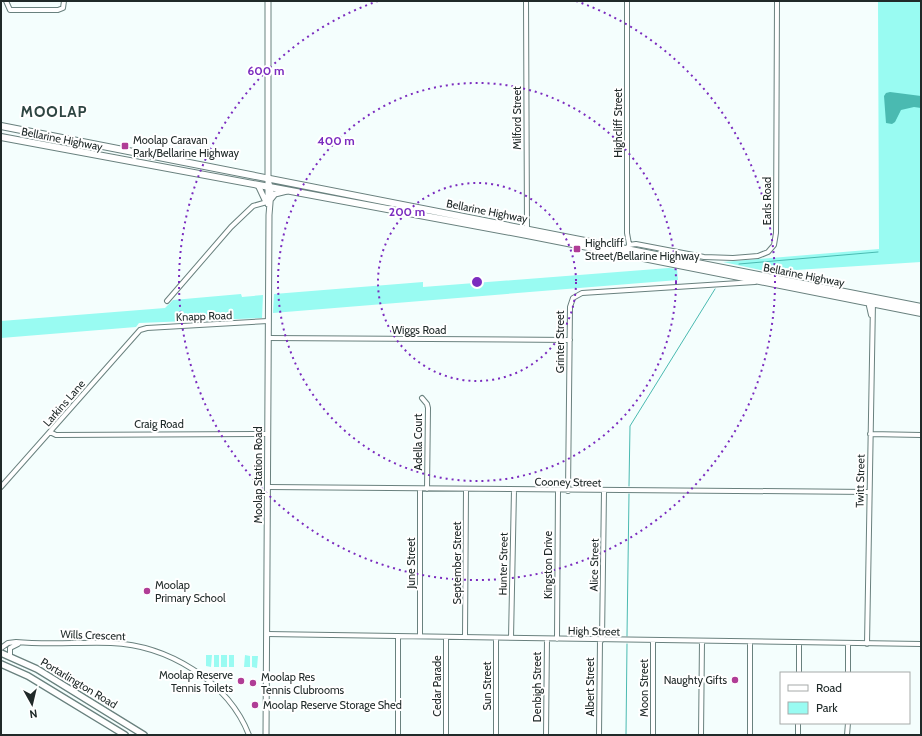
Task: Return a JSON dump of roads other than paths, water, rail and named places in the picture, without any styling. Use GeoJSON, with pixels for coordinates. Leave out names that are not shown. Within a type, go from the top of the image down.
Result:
{"type":"FeatureCollection","features":[{"type":"Feature","properties":{"kind":"highway","name":"Bellarine Highway"},"geometry":{"type":"LineString","coordinates":[[1,126],[527,232]]}},
{"type":"Feature","properties":{"kind":"highway","name":"Bellarine Highway"},"geometry":{"type":"LineString","coordinates":[[1,137],[288,191],[627,249],[746,273],[921,313]]}},
{"type":"Feature","properties":{"kind":"highway","name":"Bellarine Highway"},"geometry":{"type":"LineString","coordinates":[[627,249],[735,277],[871,302],[921,308]]}},
{"type":"Feature","properties":{"kind":"highway"},"geometry":{"type":"LineString","coordinates":[[735,277],[746,273]]}},
{"type":"Feature","properties":{"kind":"main road","name":"Portarlington Road"},"geometry":{"type":"LineString","coordinates":[[1,653],[37,669],[144,735]]}},
{"type":"Feature","properties":{"kind":"main road","name":"Portarlington Road"},"geometry":{"type":"LineString","coordinates":[[1,664],[28,676],[125,735]]}},
{"type":"Feature","properties":{"kind":"street"},"geometry":{"type":"LineString","coordinates":[[6,1],[10,10],[58,10],[63,8],[64,1]]}},
{"type":"Feature","properties":{"kind":"street","name":"Moolap Station Road"},"geometry":{"type":"LineString","coordinates":[[266,735],[269,215],[268,1]]}},
{"type":"Feature","properties":{"kind":"street","name":"Milford Street"},"geometry":{"type":"LineString","coordinates":[[526,1],[527,232]]}},
{"type":"Feature","properties":{"kind":"street","name":"Highcliff Street"},"geometry":{"type":"LineString","coordinates":[[627,1],[627,249]]}},
{"type":"Feature","properties":{"kind":"street","name":"Earls Road"},"geometry":{"type":"LineString","coordinates":[[627,249],[642,245],[704,257],[720,258],[758,256],[772,249],[776,233],[777,1]]}},
{"type":"Feature","properties":{"kind":"street"},"geometry":{"type":"LineString","coordinates":[[258,185],[268,202]]}},
{"type":"Feature","properties":{"kind":"street"},"geometry":{"type":"LineString","coordinates":[[167,301],[234,224],[253,206],[268,202],[275,194],[288,191]]}},
{"type":"Feature","properties":{"kind":"street","name":"Grinter Street"},"geometry":{"type":"LineString","coordinates":[[723,284],[735,277]]}},
{"type":"Feature","properties":{"kind":"street","name":"Grinter Street"},"geometry":{"type":"LineString","coordinates":[[568,490],[570,303],[572,298],[578,294],[760,282]]}},
{"type":"Feature","properties":{"kind":"street","name":"Twitt Street"},"geometry":{"type":"LineString","coordinates":[[867,644],[871,302]]}},
{"type":"Feature","properties":{"kind":"street","name":"Knapp Road"},"geometry":{"type":"LineString","coordinates":[[140,330],[147,328],[268,321]]}},
{"type":"Feature","properties":{"kind":"street","name":"Larkins Lane"},"geometry":{"type":"LineString","coordinates":[[1,487],[140,330]]}},
{"type":"Feature","properties":{"kind":"street","name":"Wiggs Road"},"geometry":{"type":"LineString","coordinates":[[268,338],[570,340]]}},
{"type":"Feature","properties":{"kind":"street","name":"Adella Court"},"geometry":{"type":"LineString","coordinates":[[422,398],[427,404],[427,489]]}},
{"type":"Feature","properties":{"kind":"street","name":"Craig Road"},"geometry":{"type":"LineString","coordinates":[[50,432],[56,435],[268,434]]}},
{"type":"Feature","properties":{"kind":"street"},"geometry":{"type":"LineString","coordinates":[[870,434],[921,435]]}},
{"type":"Feature","properties":{"kind":"street","name":"Cooney Street"},"geometry":{"type":"LineString","coordinates":[[268,487],[466,490],[869,492]]}},
{"type":"Feature","properties":{"kind":"street","name":"June Street"},"geometry":{"type":"LineString","coordinates":[[420,489],[420,636]]}},
{"type":"Feature","properties":{"kind":"street","name":"September Street"},"geometry":{"type":"LineString","coordinates":[[465,637],[466,490]]}},
{"type":"Feature","properties":{"kind":"street","name":"Hunter Street"},"geometry":{"type":"LineString","coordinates":[[511,638],[514,490]]}},
{"type":"Feature","properties":{"kind":"street","name":"Kingston Drive"},"geometry":{"type":"LineString","coordinates":[[556,639],[558,490]]}},
{"type":"Feature","properties":{"kind":"street","name":"Alice Street"},"geometry":{"type":"LineString","coordinates":[[601,640],[604,491]]}},
{"type":"Feature","properties":{"kind":"street","name":"High Street"},"geometry":{"type":"LineString","coordinates":[[267,634],[921,644]]}},
{"type":"Feature","properties":{"kind":"street"},"geometry":{"type":"LineString","coordinates":[[398,636],[398,735]]}},
{"type":"Feature","properties":{"kind":"street","name":"Cedar Parade"},"geometry":{"type":"LineString","coordinates":[[446,637],[446,735]]}},
{"type":"Feature","properties":{"kind":"street","name":"Sun Street"},"geometry":{"type":"LineString","coordinates":[[496,638],[496,735]]}},
{"type":"Feature","properties":{"kind":"street","name":"Denbigh Street"},"geometry":{"type":"LineString","coordinates":[[546,639],[546,735]]}},
{"type":"Feature","properties":{"kind":"street","name":"Albert Street"},"geometry":{"type":"LineString","coordinates":[[599,735],[601,640]]}},
{"type":"Feature","properties":{"kind":"street","name":"Moon Street"},"geometry":{"type":"LineString","coordinates":[[653,640],[653,735]]}},
{"type":"Feature","properties":{"kind":"street"},"geometry":{"type":"LineString","coordinates":[[701,735],[702,641]]}},
{"type":"Feature","properties":{"kind":"street","name":"Wills Crescent"},"geometry":{"type":"LineString","coordinates":[[1,648],[11,642],[112,643],[137,646],[164,655],[189,668],[209,682],[229,702],[250,734]]}},
{"type":"Feature","properties":{"kind":"street"},"geometry":{"type":"LineString","coordinates":[[750,642],[750,735]]}},
{"type":"Feature","properties":{"kind":"street"},"geometry":{"type":"LineString","coordinates":[[10,657],[12,646],[24,643]]}},
{"type":"Feature","properties":{"kind":"street"},"geometry":{"type":"LineString","coordinates":[[799,643],[799,672]]}},
{"type":"Feature","properties":{"kind":"street"},"geometry":{"type":"LineString","coordinates":[[848,643],[848,672]]}},
{"type":"Feature","properties":{"kind":"street"},"geometry":{"type":"LineString","coordinates":[[798,724],[798,735]]}},
{"type":"Feature","properties":{"kind":"street"},"geometry":{"type":"LineString","coordinates":[[848,724],[848,735]]}},
{"type":"Feature","properties":{"kind":"waterway"},"geometry":{"type":"LineString","coordinates":[[739,264],[878,252]]}},
{"type":"Feature","properties":{"kind":"waterway"},"geometry":{"type":"LineString","coordinates":[[629,486],[630,426],[715,289]]}},
{"type":"Feature","properties":{"kind":"waterway"},"geometry":{"type":"LineString","coordinates":[[627,636],[629,494]]}},
{"type":"Feature","properties":{"kind":"waterway"},"geometry":{"type":"LineString","coordinates":[[626,735],[627,644]]}},
{"type":"Feature","properties":{"kind":"place","name":"Moolap Caravan Park/Bellarine Highway"},"geometry":{"type":"Point","coordinates":[125,146]}},
{"type":"Feature","properties":{"kind":"place","name":"Highcliff Street/Bellarine Highway"},"geometry":{"type":"Point","coordinates":[577,249]}},
{"type":"Feature","properties":{"kind":"place","name":"Moolap Primary School"},"geometry":{"type":"Point","coordinates":[147,591]}},
{"type":"Feature","properties":{"kind":"place","name":"Naughty Gifts"},"geometry":{"type":"Point","coordinates":[735,680]}},
{"type":"Feature","properties":{"kind":"place","name":"Moolap Reserve Tennis Toilets"},"geometry":{"type":"Point","coordinates":[241,681]}},
{"type":"Feature","properties":{"kind":"place","name":"Moolap Res Tennis Clubrooms"},"geometry":{"type":"Point","coordinates":[253,683]}},
{"type":"Feature","properties":{"kind":"place","name":"Moolap Reserve Storage Shed"},"geometry":{"type":"Point","coordinates":[255,705]}},
{"type":"Feature","properties":{"kind":"district","name":"MOOLAP"},"geometry":{"type":"Point","coordinates":[54,112]}}]}
